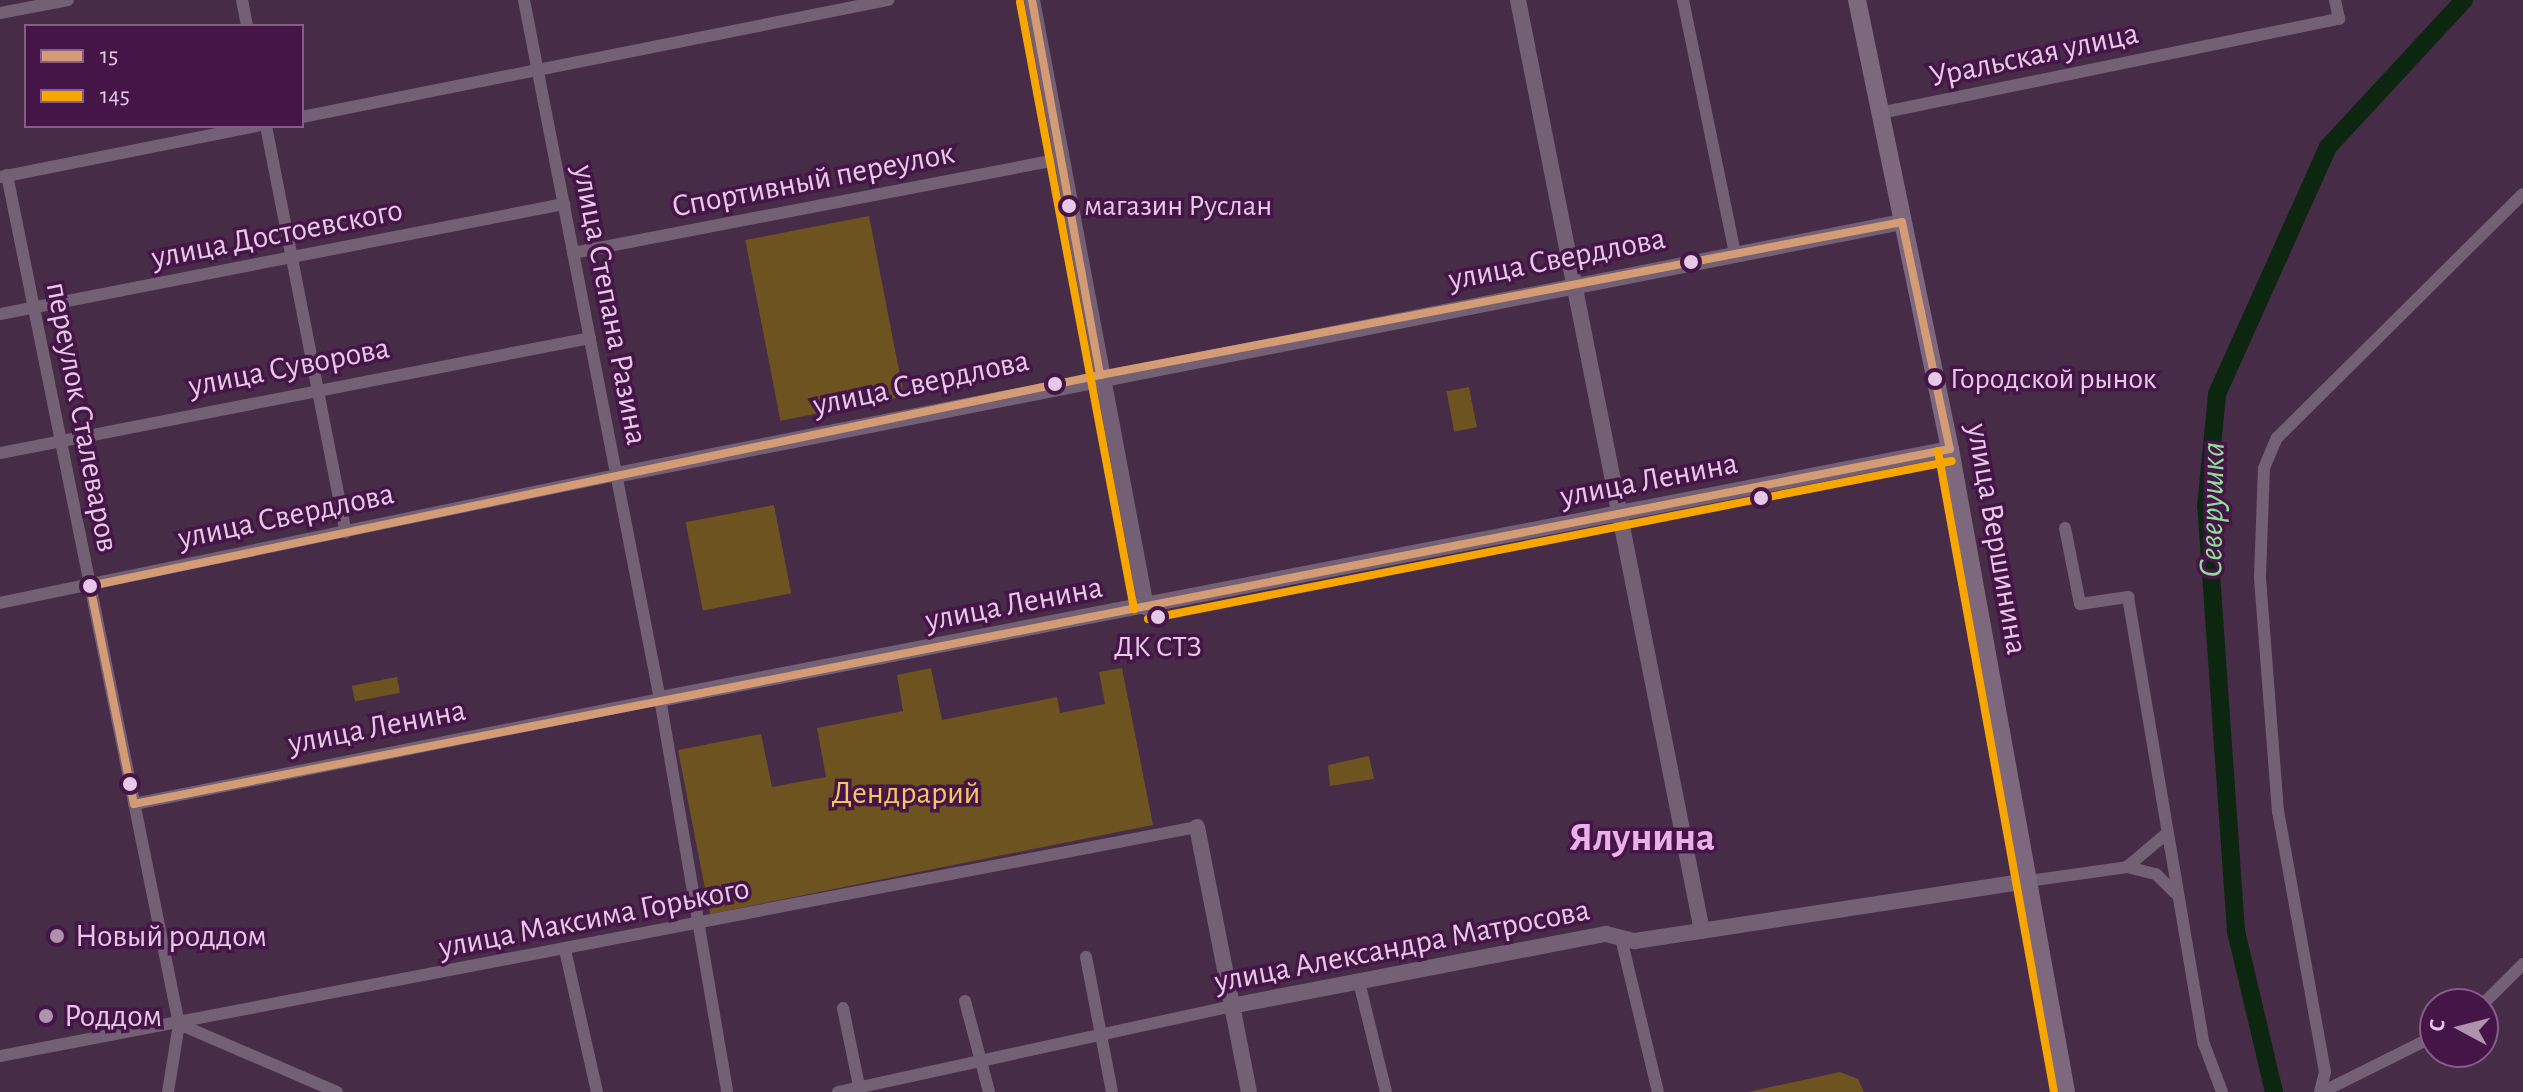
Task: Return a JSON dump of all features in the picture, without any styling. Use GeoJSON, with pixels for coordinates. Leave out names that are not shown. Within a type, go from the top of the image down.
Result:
{"type":"FeatureCollection","features":[{"type":"Feature","properties":{"kind":"main road","name":"улица Вершинина"},"geometry":{"type":"LineString","coordinates":[[1857,0],[1950,449],[2066,1092]]}},
{"type":"Feature","properties":{"kind":"street"},"geometry":{"type":"LineString","coordinates":[[0,13],[68,0]]}},
{"type":"Feature","properties":{"kind":"street"},"geometry":{"type":"LineString","coordinates":[[242,0],[247,24]]}},
{"type":"Feature","properties":{"kind":"street","name":"улица Степана Разина"},"geometry":{"type":"LineString","coordinates":[[524,0],[660,699],[694,926],[727,1092]]}},
{"type":"Feature","properties":{"kind":"street"},"geometry":{"type":"LineString","coordinates":[[304,117],[888,0]]}},
{"type":"Feature","properties":{"kind":"street"},"geometry":{"type":"LineString","coordinates":[[1032,0],[1146,607]]}},
{"type":"Feature","properties":{"kind":"street"},"geometry":{"type":"LineString","coordinates":[[1518,0],[1702,931]]}},
{"type":"Feature","properties":{"kind":"street"},"geometry":{"type":"LineString","coordinates":[[1683,0],[1735,254]]}},
{"type":"Feature","properties":{"kind":"street","name":"Уральская улица"},"geometry":{"type":"LineString","coordinates":[[1880,113],[2339,19],[2335,0]]}},
{"type":"Feature","properties":{"kind":"street"},"geometry":{"type":"LineString","coordinates":[[4,176],[247,128]]}},
{"type":"Feature","properties":{"kind":"street"},"geometry":{"type":"LineString","coordinates":[[266,128],[346,532]]}},
{"type":"Feature","properties":{"kind":"street","name":"Спортивный переулок"},"geometry":{"type":"LineString","coordinates":[[573,253],[1062,159]]}},
{"type":"Feature","properties":{"kind":"street","name":"переулок Сталеваров"},"geometry":{"type":"LineString","coordinates":[[4,176],[34,308],[179,1024],[168,1092]]}},
{"type":"Feature","properties":{"kind":"street"},"geometry":{"type":"LineString","coordinates":[[2321,1092],[2325,1072],[2280,826],[2260,576],[2264,468],[2277,438],[2523,194]]}},
{"type":"Feature","properties":{"kind":"street","name":"улица Достоевского"},"geometry":{"type":"LineString","coordinates":[[0,314],[564,204]]}},
{"type":"Feature","properties":{"kind":"street","name":"улица Свердлова"},"geometry":{"type":"LineString","coordinates":[[0,603],[1100,375],[1902,222]]}},
{"type":"Feature","properties":{"kind":"street","name":"улица Суворова"},"geometry":{"type":"LineString","coordinates":[[0,453],[317,386],[590,338]]}},
{"type":"Feature","properties":{"kind":"street","name":"улица Ленина"},"geometry":{"type":"LineString","coordinates":[[134,804],[1950,449]]}},
{"type":"Feature","properties":{"kind":"street"},"geometry":{"type":"LineString","coordinates":[[2065,528],[2080,604],[2128,597],[2176,895],[2204,1044],[2222,1092]]}},
{"type":"Feature","properties":{"kind":"street"},"geometry":{"type":"LineString","coordinates":[[1197,827],[1249,1092]]}},
{"type":"Feature","properties":{"kind":"street","name":"улица Максима Горького"},"geometry":{"type":"LineString","coordinates":[[0,1056],[694,926],[1197,827]]}},
{"type":"Feature","properties":{"kind":"street"},"geometry":{"type":"LineString","coordinates":[[2028,881],[2127,867],[2145,859],[2166,834]]}},
{"type":"Feature","properties":{"kind":"street"},"geometry":{"type":"LineString","coordinates":[[2127,867],[2156,874],[2176,895]]}},
{"type":"Feature","properties":{"kind":"street","name":"улица Александра Матросова"},"geometry":{"type":"LineString","coordinates":[[838,1092],[860,1090],[1231,1006],[1360,986],[1543,945],[1702,931],[2028,881]]}},
{"type":"Feature","properties":{"kind":"street"},"geometry":{"type":"LineString","coordinates":[[1621,938],[1658,1092]]}},
{"type":"Feature","properties":{"kind":"street"},"geometry":{"type":"LineString","coordinates":[[565,950],[597,1092]]}},
{"type":"Feature","properties":{"kind":"street"},"geometry":{"type":"LineString","coordinates":[[1086,957],[1112,1092]]}},
{"type":"Feature","properties":{"kind":"street"},"geometry":{"type":"LineString","coordinates":[[2499,988],[2523,964]]}},
{"type":"Feature","properties":{"kind":"street"},"geometry":{"type":"LineString","coordinates":[[1360,986],[1386,1092]]}},
{"type":"Feature","properties":{"kind":"street"},"geometry":{"type":"LineString","coordinates":[[965,1001],[989,1092]]}},
{"type":"Feature","properties":{"kind":"street"},"geometry":{"type":"LineString","coordinates":[[843,1008],[860,1090]]}},
{"type":"Feature","properties":{"kind":"street"},"geometry":{"type":"LineString","coordinates":[[179,1024],[337,1092]]}},
{"type":"Feature","properties":{"kind":"street"},"geometry":{"type":"LineString","coordinates":[[2321,1092],[2419,1044]]}},
{"type":"Feature","properties":{"kind":"green space"},"geometry":{"type":"Polygon","coordinates":[[[869,216],[904,397],[780,421],[745,240],[869,216]]]}},
{"type":"Feature","properties":{"kind":"green space"},"geometry":{"type":"Polygon","coordinates":[[[1469,387],[1477,427],[1454,432],[1446,391],[1469,387]]]}},
{"type":"Feature","properties":{"kind":"green space"},"geometry":{"type":"Polygon","coordinates":[[[774,505],[791,593],[703,611],[686,522],[774,505]]]}},
{"type":"Feature","properties":{"kind":"green space","name":"Дендрарий"},"geometry":{"type":"Polygon","coordinates":[[[931,668],[942,720],[1057,697],[1060,713],[1105,704],[1099,672],[1122,668],[1153,825],[710,914],[678,750],[761,734],[772,787],[826,777],[817,728],[903,711],[897,675],[931,668]]]}},
{"type":"Feature","properties":{"kind":"green space"},"geometry":{"type":"Polygon","coordinates":[[[397,677],[400,693],[355,701],[352,686],[397,677]]]}},
{"type":"Feature","properties":{"kind":"green space"},"geometry":{"type":"Polygon","coordinates":[[[1369,756],[1374,779],[1330,786],[1328,765],[1369,756]]]}},
{"type":"Feature","properties":{"kind":"green space"},"geometry":{"type":"Polygon","coordinates":[[[1840,1072],[1858,1079],[1864,1092],[1748,1092],[1840,1072]]]}},
{"type":"Feature","properties":{"kind":"waterway","name":"Северушка"},"geometry":{"type":"LineString","coordinates":[[2274,1092],[2236,931],[2206,507],[2217,394],[2328,147],[2464,0]]}},
{"type":"Feature","properties":{"kind":"transit line","name":"15"},"geometry":{"type":"LineString","coordinates":[[1032,0],[1100,375]]}},
{"type":"Feature","properties":{"kind":"transit line","name":"145"},"geometry":{"type":"LineString","coordinates":[[1020,2],[1134,609]]}},
{"type":"Feature","properties":{"kind":"transit line","name":"15"},"geometry":{"type":"LineString","coordinates":[[1902,222],[1950,449],[134,804],[90,586],[1100,375],[1902,222]]}},
{"type":"Feature","properties":{"kind":"transit line","name":"145"},"geometry":{"type":"LineString","coordinates":[[1938,451],[2054,1092]]}},
{"type":"Feature","properties":{"kind":"transit line","name":"145"},"geometry":{"type":"LineString","coordinates":[[1148,619],[1952,461]]}},
{"type":"Feature","properties":{"kind":"place","name":"магазин Руслан"},"geometry":{"type":"Point","coordinates":[1069,206]}},
{"type":"Feature","properties":{"kind":"place","name":"Городской рынок"},"geometry":{"type":"Point","coordinates":[1935,379]}},
{"type":"Feature","properties":{"kind":"place","name":"ДК СТЗ"},"geometry":{"type":"Point","coordinates":[1158,617]}},
{"type":"Feature","properties":{"kind":"place","name":"Новый роддом"},"geometry":{"type":"Point","coordinates":[57,936]}},
{"type":"Feature","properties":{"kind":"place","name":"Роддом"},"geometry":{"type":"Point","coordinates":[46,1016]}},
{"type":"Feature","properties":{"kind":"district","name":"Ялунина"},"geometry":{"type":"Point","coordinates":[1642,838]}}]}
